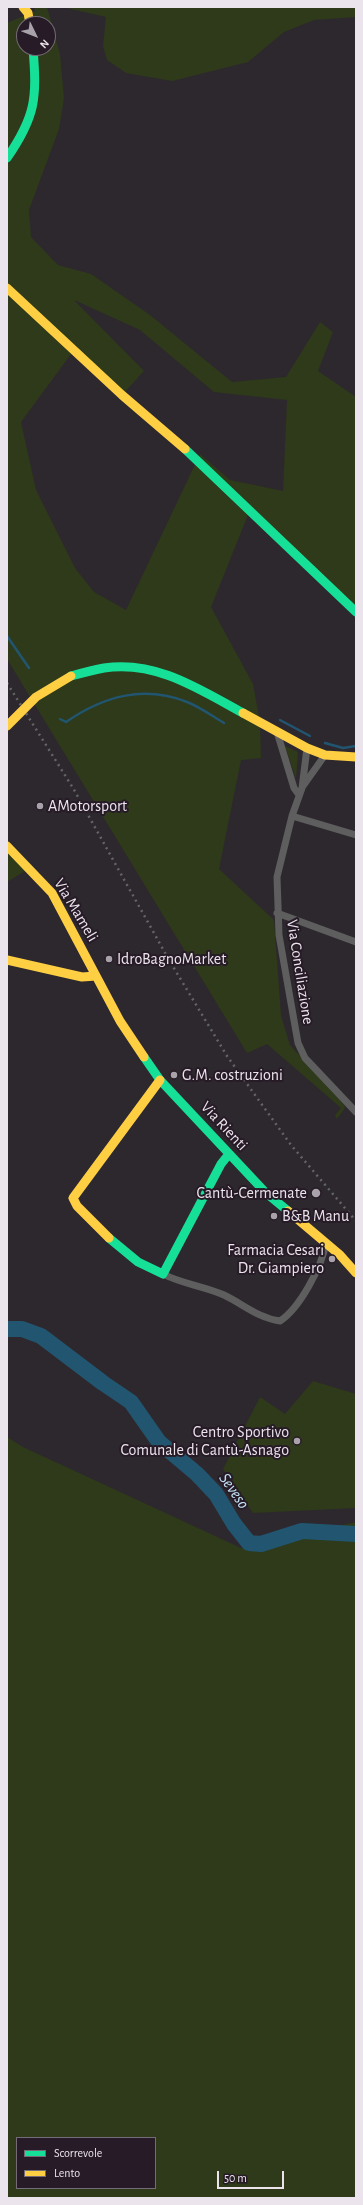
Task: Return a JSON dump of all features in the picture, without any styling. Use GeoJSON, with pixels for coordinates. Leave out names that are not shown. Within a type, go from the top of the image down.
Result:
{"type":"FeatureCollection","features":[{"type":"Feature","properties":{"kind":"main road"},"geometry":{"type":"LineString","coordinates":[[23,7],[29,16]]}},
{"type":"Feature","properties":{"kind":"main road"},"geometry":{"type":"LineString","coordinates":[[7,158],[23,136],[34,111],[37,87],[34,56]]}},
{"type":"Feature","properties":{"kind":"main road"},"geometry":{"type":"LineString","coordinates":[[7,288],[122,395],[208,470],[356,612]]}},
{"type":"Feature","properties":{"kind":"main road"},"geometry":{"type":"LineString","coordinates":[[7,726],[29,702],[48,688],[71,676],[104,668],[128,667],[159,671],[184,680],[307,748],[325,755],[356,757]]}},
{"type":"Feature","properties":{"kind":"main road","name":"Via Mameli"},"geometry":{"type":"LineString","coordinates":[[7,846],[52,893],[96,976]]}},
{"type":"Feature","properties":{"kind":"main road"},"geometry":{"type":"LineString","coordinates":[[7,960],[82,977],[96,976]]}},
{"type":"Feature","properties":{"kind":"main road","name":"Via Rienti"},"geometry":{"type":"LineString","coordinates":[[96,976],[120,1021],[160,1080],[265,1192],[340,1255],[356,1273]]}},
{"type":"Feature","properties":{"kind":"main road"},"geometry":{"type":"LineString","coordinates":[[160,1080],[73,1198],[76,1206],[120,1248],[148,1269],[163,1274],[221,1164],[229,1154]]}},
{"type":"Feature","properties":{"kind":"street"},"geometry":{"type":"LineString","coordinates":[[277,732],[294,788],[301,791]]}},
{"type":"Feature","properties":{"kind":"street"},"geometry":{"type":"LineString","coordinates":[[301,791],[307,748]]}},
{"type":"Feature","properties":{"kind":"street"},"geometry":{"type":"LineString","coordinates":[[301,791],[325,755]]}},
{"type":"Feature","properties":{"kind":"street","name":"Via Conciliazione"},"geometry":{"type":"LineString","coordinates":[[301,791],[292,816],[277,877],[277,913],[294,1029],[298,1043],[305,1058],[356,1112]]}},
{"type":"Feature","properties":{"kind":"street"},"geometry":{"type":"LineString","coordinates":[[292,816],[356,835]]}},
{"type":"Feature","properties":{"kind":"street"},"geometry":{"type":"LineString","coordinates":[[277,913],[356,942]]}},
{"type":"Feature","properties":{"kind":"street"},"geometry":{"type":"LineString","coordinates":[[163,1274],[176,1280],[223,1295],[266,1319],[280,1320],[293,1310],[317,1268],[326,1243]]}},
{"type":"Feature","properties":{"kind":"green space"},"geometry":{"type":"Polygon","coordinates":[[[34,7],[47,7],[49,16],[23,16],[35,11],[34,7]]]}},
{"type":"Feature","properties":{"kind":"green space"},"geometry":{"type":"Polygon","coordinates":[[[62,7],[356,7],[356,17],[314,20],[284,32],[248,62],[172,81],[126,73],[107,60],[103,46],[106,17],[62,7]]]}},
{"type":"Feature","properties":{"kind":"green space"},"geometry":{"type":"Polygon","coordinates":[[[16,19],[16,56],[56,56],[56,40],[60,54],[64,98],[59,129],[29,210],[31,237],[58,265],[91,274],[150,315],[232,382],[286,377],[320,322],[333,332],[318,371],[356,397],[356,612],[250,510],[211,607],[253,684],[260,722],[261,758],[241,760],[219,869],[274,920],[281,1016],[290,1045],[344,1105],[345,1108],[337,1119],[335,1115],[341,1108],[267,1044],[247,1053],[7,659],[7,23],[16,19]],[[74,300],[144,371],[122,395],[74,350],[21,422],[36,490],[75,568],[94,592],[126,610],[200,454],[230,480],[283,491],[287,400],[214,392],[140,330],[74,300]]]}},
{"type":"Feature","properties":{"kind":"green space"},"geometry":{"type":"Polygon","coordinates":[[[285,746],[298,752],[296,779],[285,746]]]}},
{"type":"Feature","properties":{"kind":"green space"},"geometry":{"type":"Polygon","coordinates":[[[7,839],[25,871],[7,882],[7,839]]]}},
{"type":"Feature","properties":{"kind":"green space","name":"Centro Sportivo Comunale di Cantù-Asnago"},"geometry":{"type":"Polygon","coordinates":[[[313,1381],[356,1394],[356,1508],[253,1513],[223,1469],[260,1397],[285,1414],[313,1381]]]}},
{"type":"Feature","properties":{"kind":"green space"},"geometry":{"type":"Polygon","coordinates":[[[7,1437],[23,1447],[241,1548],[356,1522],[356,2198],[7,2198],[7,1437]]]}},
{"type":"Feature","properties":{"kind":"waterway"},"geometry":{"type":"LineString","coordinates":[[7,636],[29,668]]}},
{"type":"Feature","properties":{"kind":"waterway"},"geometry":{"type":"LineString","coordinates":[[60,719],[66,722],[95,706],[124,696],[155,694],[187,702],[224,723]]}},
{"type":"Feature","properties":{"kind":"waterway"},"geometry":{"type":"LineString","coordinates":[[280,720],[310,736]]}},
{"type":"Feature","properties":{"kind":"waterway"},"geometry":{"type":"LineString","coordinates":[[325,743],[343,748],[356,746]]}},
{"type":"Feature","properties":{"kind":"waterway","name":"Seveso"},"geometry":{"type":"LineString","coordinates":[[7,1329],[22,1329],[41,1336],[103,1383],[131,1402],[159,1442],[197,1474],[216,1494],[234,1524],[249,1543],[261,1544],[302,1531],[356,1534]]}},
{"type":"Feature","properties":{"kind":"railway"},"geometry":{"type":"LineString","coordinates":[[7,683],[73,788],[169,960],[227,1056],[291,1145],[356,1221]]}},
{"type":"Feature","properties":{"kind":"traffic: fast"},"geometry":{"type":"LineString","coordinates":[[7,158],[17,143],[29,118],[34,94],[33,56]]}},
{"type":"Feature","properties":{"kind":"traffic: fast"},"geometry":{"type":"LineString","coordinates":[[185,449],[356,612]]}},
{"type":"Feature","properties":{"kind":"traffic: fast"},"geometry":{"type":"LineString","coordinates":[[71,676],[104,668],[141,668],[176,678],[243,713]]}},
{"type":"Feature","properties":{"kind":"traffic: fast"},"geometry":{"type":"LineString","coordinates":[[144,1057],[160,1080],[265,1192],[288,1211]]}},
{"type":"Feature","properties":{"kind":"traffic: fast"},"geometry":{"type":"LineString","coordinates":[[109,1238],[138,1262],[163,1274],[221,1164],[229,1154]]}},
{"type":"Feature","properties":{"kind":"traffic: slow"},"geometry":{"type":"LineString","coordinates":[[23,7],[29,16]]}},
{"type":"Feature","properties":{"kind":"traffic: slow"},"geometry":{"type":"LineString","coordinates":[[7,288],[122,395],[185,449]]}},
{"type":"Feature","properties":{"kind":"traffic: slow"},"geometry":{"type":"LineString","coordinates":[[7,726],[36,697],[71,676]]}},
{"type":"Feature","properties":{"kind":"traffic: slow"},"geometry":{"type":"LineString","coordinates":[[243,713],[307,748],[325,755],[356,757]]}},
{"type":"Feature","properties":{"kind":"traffic: slow"},"geometry":{"type":"LineString","coordinates":[[7,846],[52,893],[120,1021],[144,1057]]}},
{"type":"Feature","properties":{"kind":"traffic: slow"},"geometry":{"type":"LineString","coordinates":[[7,960],[82,977],[96,976]]}},
{"type":"Feature","properties":{"kind":"traffic: slow"},"geometry":{"type":"LineString","coordinates":[[109,1238],[77,1206],[73,1198],[160,1080]]}},
{"type":"Feature","properties":{"kind":"traffic: slow"},"geometry":{"type":"LineString","coordinates":[[288,1211],[340,1255],[356,1273]]}},
{"type":"Feature","properties":{"kind":"place","name":"AMotorsport"},"geometry":{"type":"Point","coordinates":[40,806]}},
{"type":"Feature","properties":{"kind":"place","name":"IdroBagnoMarket"},"geometry":{"type":"Point","coordinates":[109,959]}},
{"type":"Feature","properties":{"kind":"place","name":"G.M. costruzioni"},"geometry":{"type":"Point","coordinates":[174,1075]}},
{"type":"Feature","properties":{"kind":"place","name":"Cantù-Cermenate"},"geometry":{"type":"Point","coordinates":[316,1193]}},
{"type":"Feature","properties":{"kind":"place","name":"B&B Manu"},"geometry":{"type":"Point","coordinates":[274,1216]}},
{"type":"Feature","properties":{"kind":"place","name":"Farmacia Cesari Dr. Giampiero"},"geometry":{"type":"Point","coordinates":[332,1259]}},
{"type":"Feature","properties":{"kind":"place","name":"Centro Sportivo Comunale di Cantù-Asnago"},"geometry":{"type":"Point","coordinates":[297,1441]}}]}
